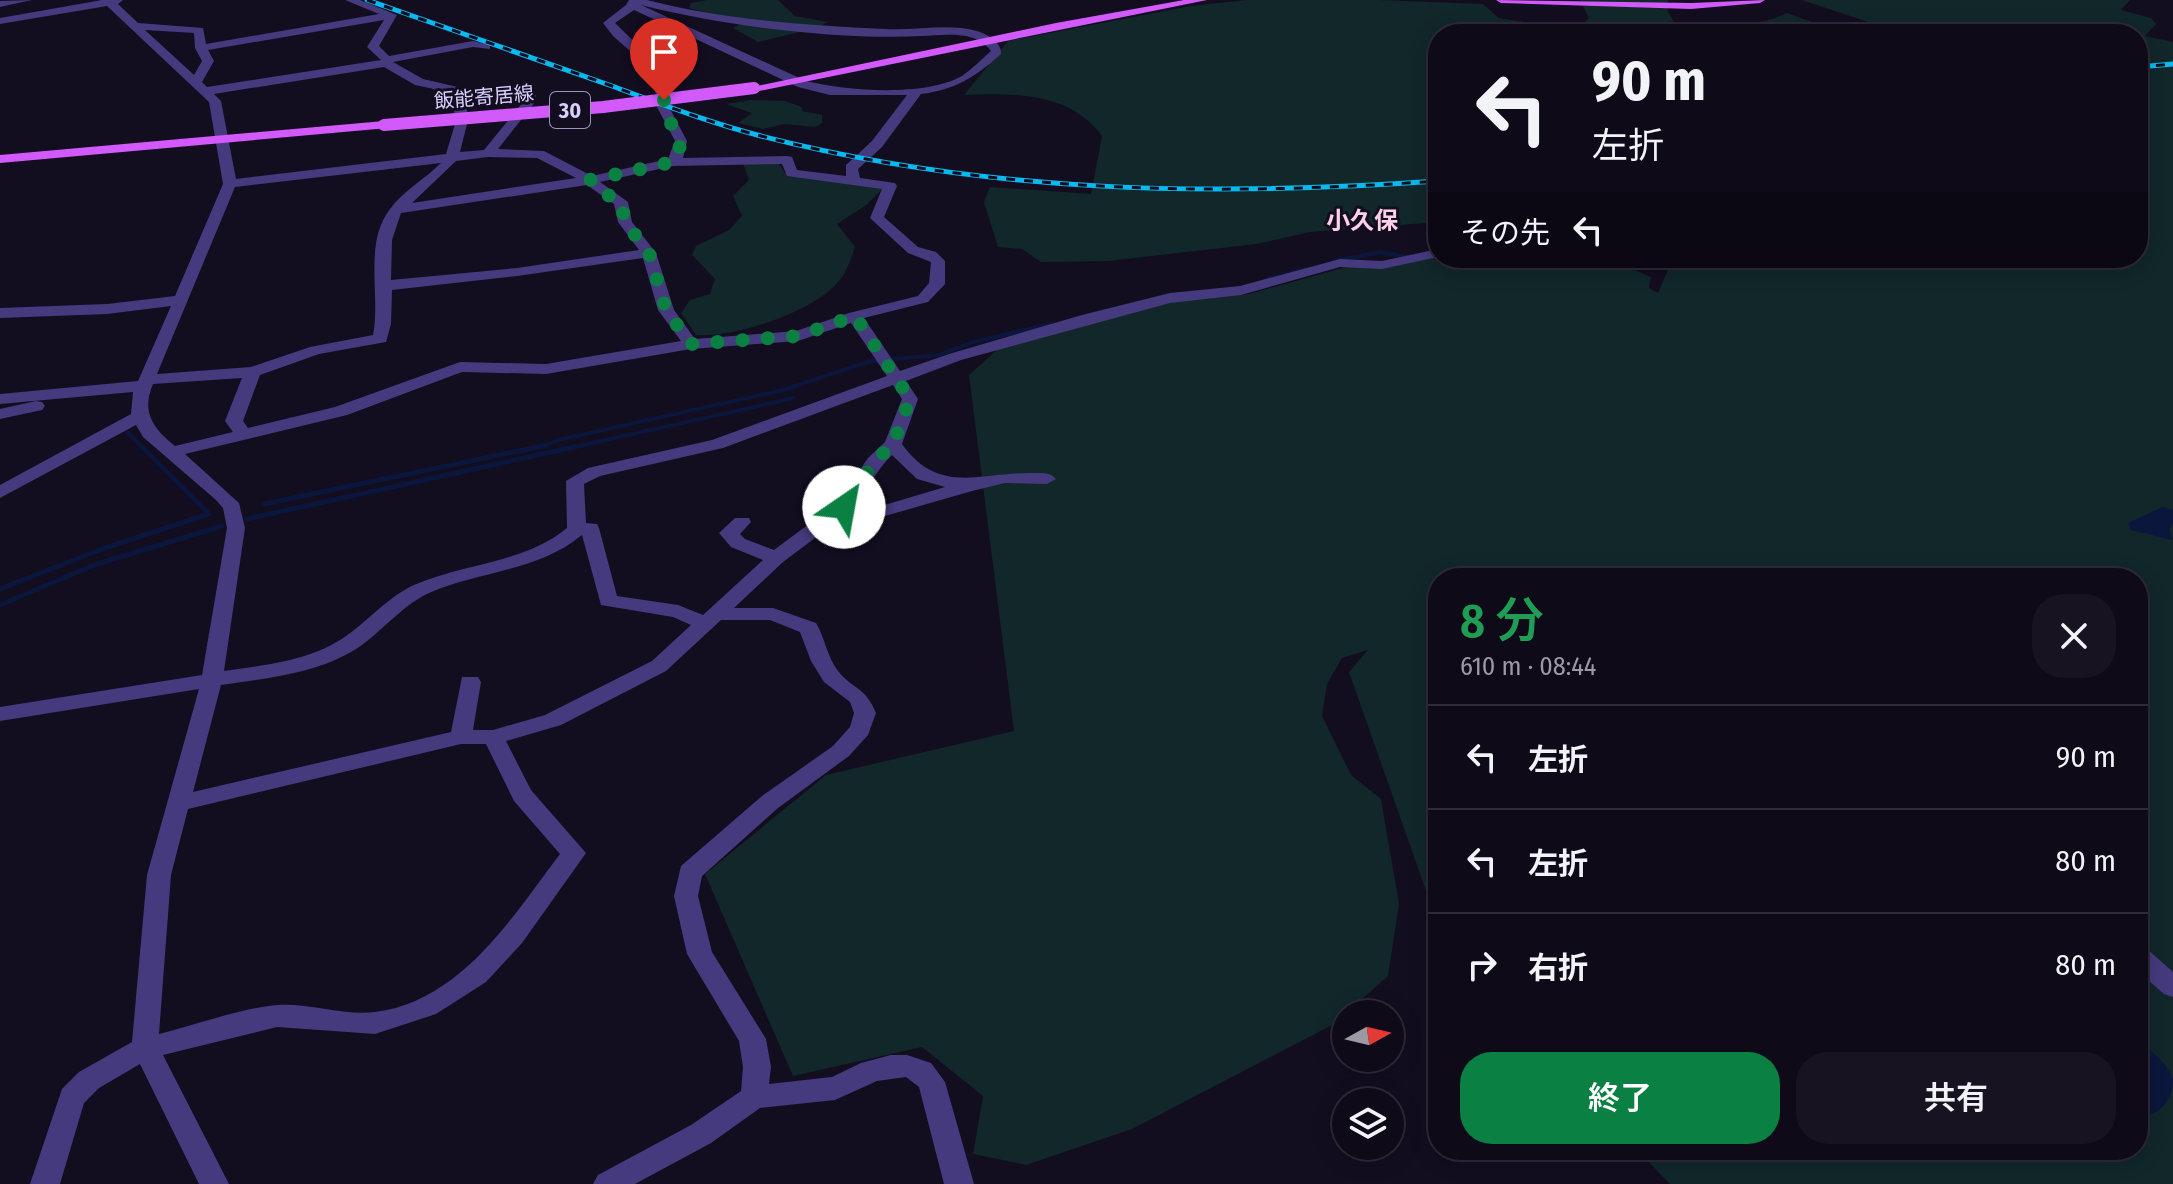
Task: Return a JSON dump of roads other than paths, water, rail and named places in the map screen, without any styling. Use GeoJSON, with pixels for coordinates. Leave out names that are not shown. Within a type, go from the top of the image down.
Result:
{"type":"FeatureCollection","features":[{"type":"Feature","properties":{"kind":"main road","name":"飯能寄居線"},"geometry":{"type":"LineString","coordinates":[[0,159],[616,106],[754,88],[1202,0]]}},
{"type":"Feature","properties":{"kind":"main road"},"geometry":{"type":"LineString","coordinates":[[1501,0],[1678,6],[1760,0]]}},
{"type":"Feature","properties":{"kind":"street"},"geometry":{"type":"LineString","coordinates":[[8,2],[27,0]]}},
{"type":"Feature","properties":{"kind":"street"},"geometry":{"type":"LineString","coordinates":[[0,21],[72,4],[126,0]]}},
{"type":"Feature","properties":{"kind":"street"},"geometry":{"type":"LineString","coordinates":[[350,0],[392,15]]}},
{"type":"Feature","properties":{"kind":"street"},"geometry":{"type":"LineString","coordinates":[[109,1],[215,101],[230,184],[139,398],[140,416],[149,433],[223,496],[234,515],[236,528],[212,679],[177,804],[155,899],[145,1025],[146,1048],[214,1184]]}},
{"type":"Feature","properties":{"kind":"street"},"geometry":{"type":"LineString","coordinates":[[635,2],[795,81],[830,91],[916,92],[942,88],[966,78],[997,52],[986,40],[969,34],[875,32],[728,18],[635,2],[609,23],[651,64],[664,100],[663,107],[681,141],[673,162]]}},
{"type":"Feature","properties":{"kind":"street"},"geometry":{"type":"LineString","coordinates":[[201,48],[392,15]]}},
{"type":"Feature","properties":{"kind":"street"},"geometry":{"type":"LineString","coordinates":[[0,399],[253,372],[316,350],[380,339],[385,324],[382,286],[390,220],[396,210],[451,157],[460,126],[463,98],[458,91],[419,82],[386,61],[373,47],[392,15]]}},
{"type":"Feature","properties":{"kind":"street"},"geometry":{"type":"LineString","coordinates":[[138,26],[199,30],[201,48],[208,61],[197,81]]}},
{"type":"Feature","properties":{"kind":"street"},"geometry":{"type":"LineString","coordinates":[[207,91],[473,44],[486,47]]}},
{"type":"Feature","properties":{"kind":"street"},"geometry":{"type":"LineString","coordinates":[[854,180],[851,168],[877,144],[916,92]]}},
{"type":"Feature","properties":{"kind":"street"},"geometry":{"type":"LineString","coordinates":[[463,98],[532,98],[488,153]]}},
{"type":"Feature","properties":{"kind":"street"},"geometry":{"type":"LineString","coordinates":[[230,184],[488,153],[539,154],[590,180],[604,193],[621,202],[625,222],[649,253],[666,310],[691,344]]}},
{"type":"Feature","properties":{"kind":"street"},"geometry":{"type":"LineString","coordinates":[[171,452],[341,411],[460,367],[546,369],[691,344],[798,336],[855,316],[923,299],[937,284],[938,261],[931,255],[913,250],[877,218],[890,186],[792,173],[787,160],[673,162],[590,180],[396,210]]}},
{"type":"Feature","properties":{"kind":"street"},"geometry":{"type":"LineString","coordinates":[[382,286],[517,272],[649,253]]}},
{"type":"Feature","properties":{"kind":"street"},"geometry":{"type":"LineString","coordinates":[[577,530],[574,488],[575,481],[582,476],[717,444],[888,367],[1170,298],[1241,290],[1340,263],[1382,265],[1428,255]]}},
{"type":"Feature","properties":{"kind":"street"},"geometry":{"type":"LineString","coordinates":[[0,313],[107,309],[179,300]]}},
{"type":"Feature","properties":{"kind":"street"},"geometry":{"type":"LineString","coordinates":[[177,804],[461,737],[493,737],[553,720],[659,666],[776,558],[844,507],[874,462],[893,444],[910,399],[855,316]]}},
{"type":"Feature","properties":{"kind":"street"},"geometry":{"type":"LineString","coordinates":[[243,434],[234,421],[253,372]]}},
{"type":"Feature","properties":{"kind":"street"},"geometry":{"type":"LineString","coordinates":[[0,414],[41,405],[55,394]]}},
{"type":"Feature","properties":{"kind":"street"},"geometry":{"type":"LineString","coordinates":[[0,492],[140,416]]}},
{"type":"Feature","properties":{"kind":"street"},"geometry":{"type":"LineString","coordinates":[[893,444],[913,471],[930,479],[968,486]]}},
{"type":"Feature","properties":{"kind":"street"},"geometry":{"type":"LineString","coordinates":[[812,534],[1010,470],[1047,479]]}},
{"type":"Feature","properties":{"kind":"street"},"geometry":{"type":"LineString","coordinates":[[742,522],[729,533],[738,543],[776,558]]}},
{"type":"Feature","properties":{"kind":"street"},"geometry":{"type":"LineString","coordinates":[[0,714],[292,667],[351,642],[404,597],[555,548],[577,530],[590,528],[608,601],[678,611],[709,619],[773,614],[809,628],[825,672],[836,686],[859,698],[865,713],[860,730],[841,751],[770,802],[690,872],[686,896],[700,954],[752,1039],[757,1067],[754,1097]]}},
{"type":"Feature","properties":{"kind":"street"},"geometry":{"type":"LineString","coordinates":[[461,737],[470,682]]}},
{"type":"Feature","properties":{"kind":"street"},"geometry":{"type":"LineString","coordinates":[[45,1184],[72,1097],[89,1080],[146,1048],[277,1016],[375,1023],[427,1007],[477,975],[513,936],[574,853],[522,795],[493,737]]}},
{"type":"Feature","properties":{"kind":"street"},"geometry":{"type":"LineString","coordinates":[[2148,965],[2173,987]]}},
{"type":"Feature","properties":{"kind":"street"},"geometry":{"type":"LineString","coordinates":[[608,1184],[701,1134],[754,1097],[835,1088],[871,1071],[891,1066],[907,1066],[921,1071],[931,1082],[959,1184]]}},
{"type":"Feature","properties":{"kind":"water"},"geometry":{"type":"Polygon","coordinates":[[[2163,507],[2173,510],[2173,524],[2169,529],[2173,540],[2131,530],[2128,523],[2163,507]]]}},
{"type":"Feature","properties":{"kind":"water"},"geometry":{"type":"Polygon","coordinates":[[[2148,1049],[2164,1063],[2173,1080],[2167,1101],[2148,1115],[2148,1049]]]}},
{"type":"Feature","properties":{"kind":"waterway"},"geometry":{"type":"LineString","coordinates":[[1334,261],[1381,252],[1406,257]]}},
{"type":"Feature","properties":{"kind":"waterway"},"geometry":{"type":"LineString","coordinates":[[1268,279],[1305,269]]}},
{"type":"Feature","properties":{"kind":"waterway"},"geometry":{"type":"LineString","coordinates":[[546,445],[783,390],[871,361],[939,355],[973,342],[1051,324]]}},
{"type":"Feature","properties":{"kind":"waterway"},"geometry":{"type":"LineString","coordinates":[[581,445],[794,398]]}},
{"type":"Feature","properties":{"kind":"waterway"},"geometry":{"type":"LineString","coordinates":[[0,589],[102,549],[209,514],[127,432]]}},
{"type":"Feature","properties":{"kind":"waterway"},"geometry":{"type":"LineString","coordinates":[[264,504],[546,445]]}},
{"type":"Feature","properties":{"kind":"waterway"},"geometry":{"type":"LineString","coordinates":[[542,447],[546,445]]}},
{"type":"Feature","properties":{"kind":"waterway"},"geometry":{"type":"LineString","coordinates":[[247,519],[581,445]]}},
{"type":"Feature","properties":{"kind":"waterway"},"geometry":{"type":"LineString","coordinates":[[574,447],[581,445]]}},
{"type":"Feature","properties":{"kind":"waterway"},"geometry":{"type":"LineString","coordinates":[[0,605],[94,565],[222,526]]}},
{"type":"Feature","properties":{"kind":"railway"},"geometry":{"type":"LineString","coordinates":[[367,0],[723,125],[845,155],[1013,180],[1098,186],[1267,189],[1428,182]]}},
{"type":"Feature","properties":{"kind":"railway"},"geometry":{"type":"LineString","coordinates":[[2148,66],[2173,64]]}},
{"type":"Feature","properties":{"kind":"district","name":"小久保"},"geometry":{"type":"Point","coordinates":[1362,221]}}]}
